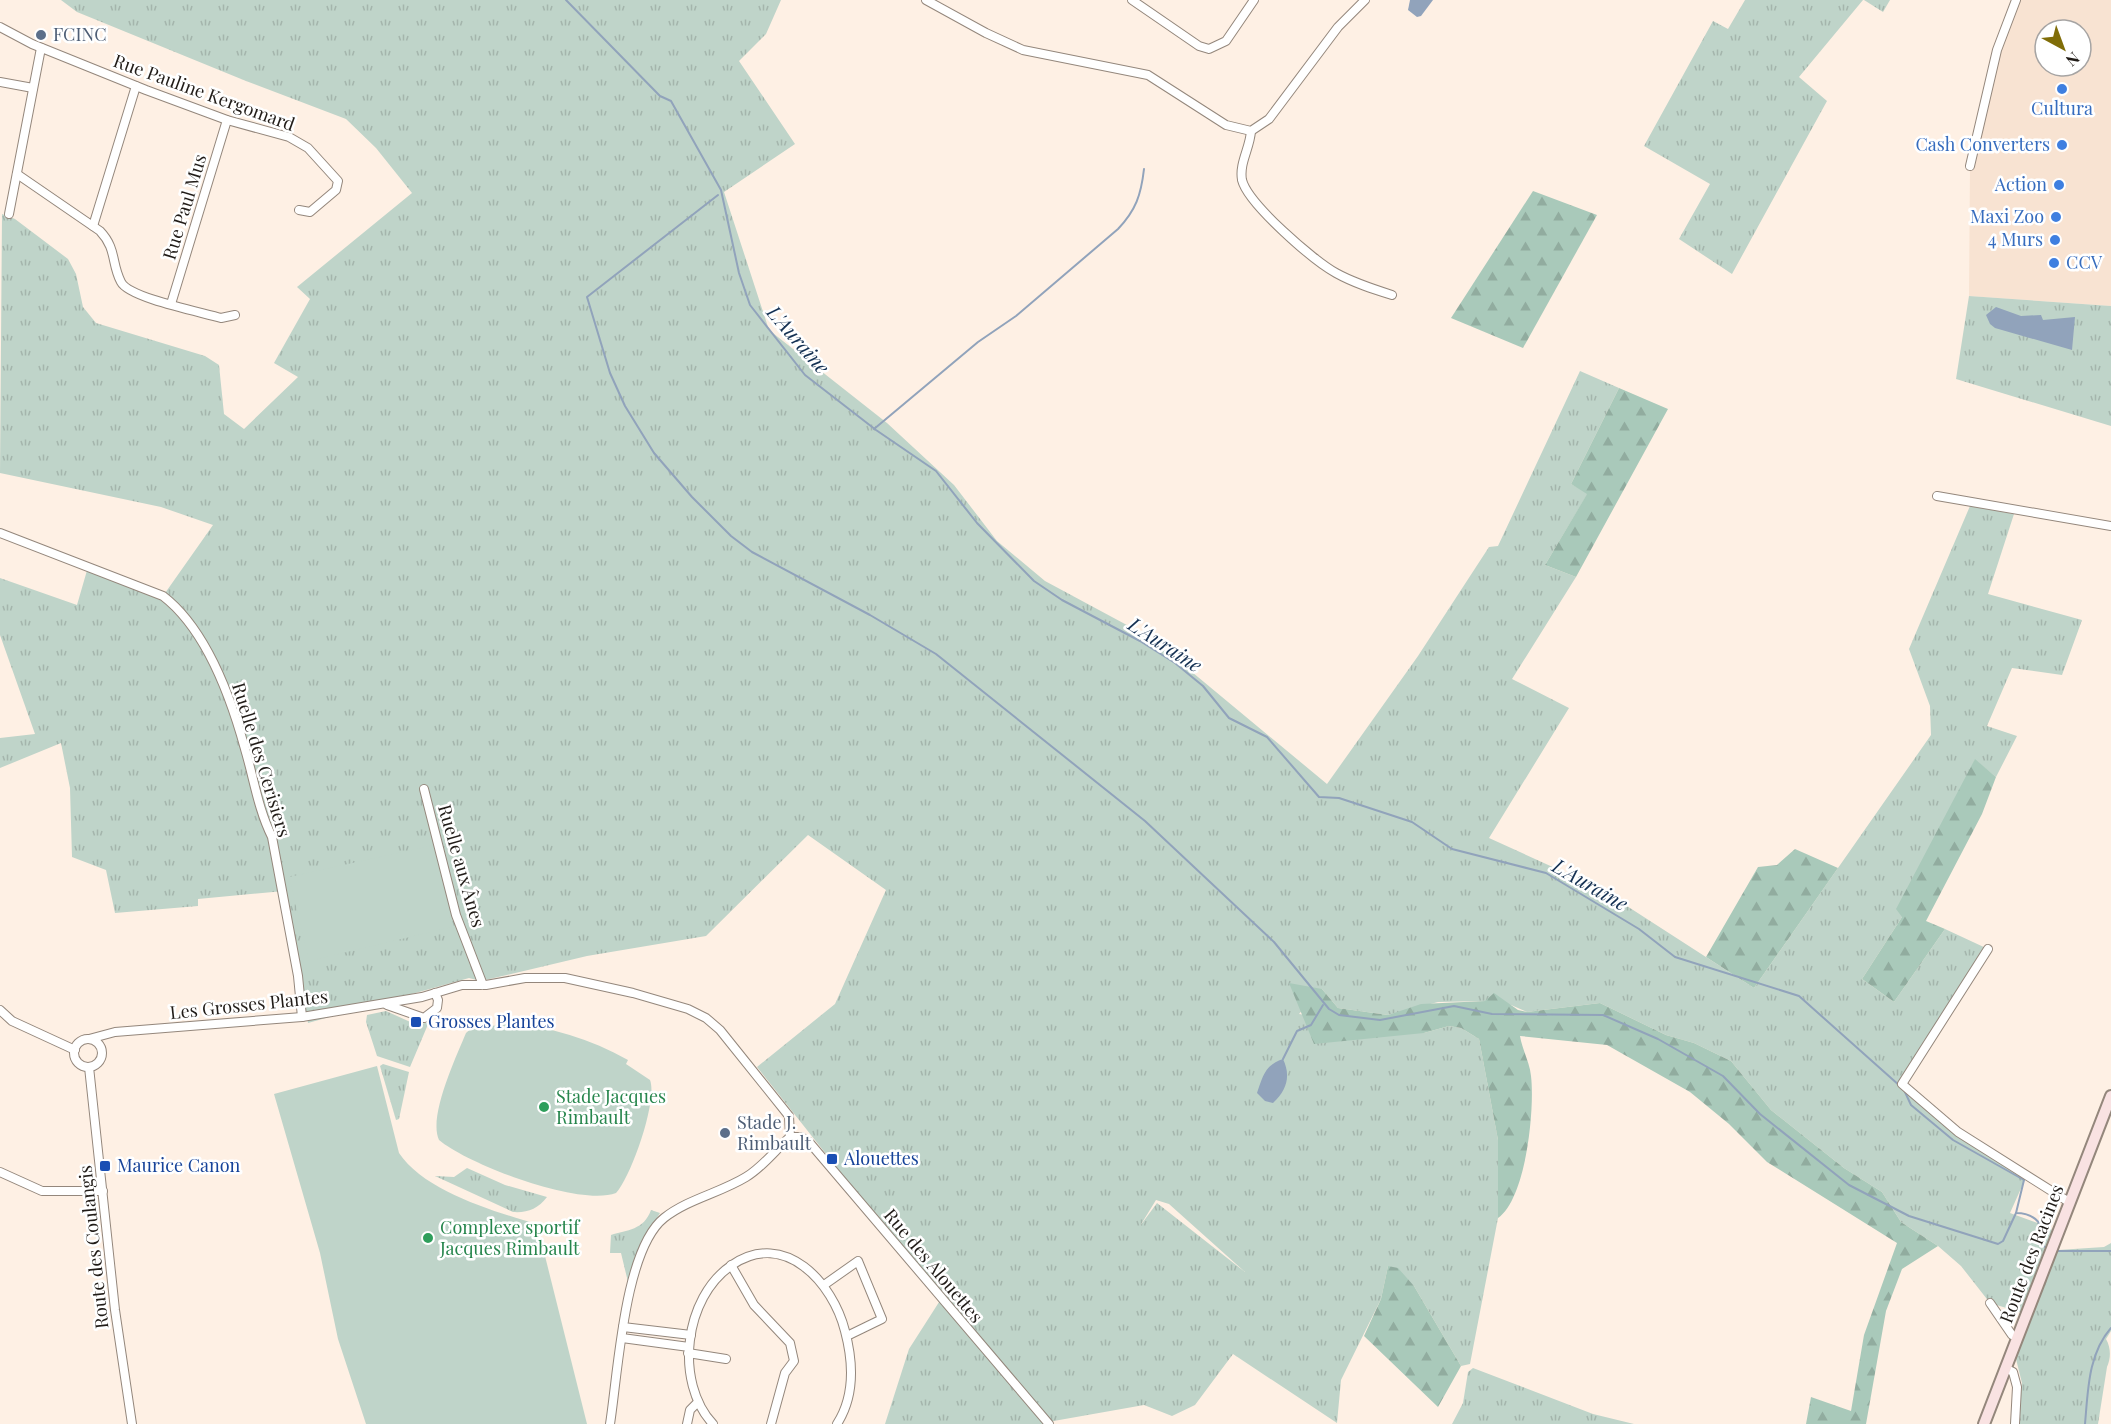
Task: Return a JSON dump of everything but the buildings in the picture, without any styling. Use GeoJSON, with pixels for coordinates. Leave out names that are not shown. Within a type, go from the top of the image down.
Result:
{"type":"FeatureCollection","features":[{"type":"Feature","properties":{"kind":"main road","name":"Route des Racines"},"geometry":{"type":"LineString","coordinates":[[1984,1424],[2111,1096]]}},
{"type":"Feature","properties":{"kind":"street"},"geometry":{"type":"LineString","coordinates":[[926,0],[986,33],[1023,50],[1148,75],[1226,125],[1251,131]]}},
{"type":"Feature","properties":{"kind":"street"},"geometry":{"type":"LineString","coordinates":[[1132,0],[1199,46],[1209,49],[1226,41],[1254,0]]}},
{"type":"Feature","properties":{"kind":"street"},"geometry":{"type":"LineString","coordinates":[[1365,0],[1338,27],[1269,119],[1251,131],[1242,173],[1243,183],[1250,195],[1278,226],[1318,261],[1370,289],[1392,294]]}},
{"type":"Feature","properties":{"kind":"street"},"geometry":{"type":"LineString","coordinates":[[1970,166],[1997,50],[2016,0]]}},
{"type":"Feature","properties":{"kind":"street","name":"Rue Pauline Kergomard"},"geometry":{"type":"LineString","coordinates":[[0,27],[41,48],[136,86],[227,120],[289,137],[308,148],[338,181],[336,190],[310,212],[299,210]]}},
{"type":"Feature","properties":{"kind":"street"},"geometry":{"type":"LineString","coordinates":[[9,214],[41,48]]}},
{"type":"Feature","properties":{"kind":"street"},"geometry":{"type":"LineString","coordinates":[[0,82],[33,88]]}},
{"type":"Feature","properties":{"kind":"street"},"geometry":{"type":"LineString","coordinates":[[93,226],[136,86]]}},
{"type":"Feature","properties":{"kind":"street","name":"Rue Paul Mus"},"geometry":{"type":"LineString","coordinates":[[171,304],[227,120]]}},
{"type":"Feature","properties":{"kind":"street"},"geometry":{"type":"LineString","coordinates":[[17,174],[93,226],[110,244],[119,278],[124,287],[132,292],[221,318],[235,315]]}},
{"type":"Feature","properties":{"kind":"street"},"geometry":{"type":"LineString","coordinates":[[1937,496],[2111,526]]}},
{"type":"Feature","properties":{"kind":"street","name":"Ruelle des Cerisiers"},"geometry":{"type":"LineString","coordinates":[[0,533],[164,596],[179,608],[202,644],[224,685],[245,748],[263,820],[272,837],[298,976],[302,1017]]}},
{"type":"Feature","properties":{"kind":"street","name":"Ruelle aux Ânes"},"geometry":{"type":"LineString","coordinates":[[424,789],[456,915],[483,985]]}},
{"type":"Feature","properties":{"kind":"street"},"geometry":{"type":"LineString","coordinates":[[1988,950],[1902,1084],[1958,1132],[2069,1202]]}},
{"type":"Feature","properties":{"kind":"street","name":"Les Grosses Plantes"},"geometry":{"type":"LineString","coordinates":[[89,1039],[115,1032],[302,1017],[386,1004],[462,985],[483,985],[525,978],[565,978],[633,993],[688,1009],[706,1018],[720,1030],[789,1116],[790,1137]]}},
{"type":"Feature","properties":{"kind":"street"},"geometry":{"type":"LineString","coordinates":[[386,1004],[424,1018],[437,1008],[435,993]]}},
{"type":"Feature","properties":{"kind":"street"},"geometry":{"type":"LineString","coordinates":[[0,1010],[12,1021],[75,1050]]}},
{"type":"Feature","properties":{"kind":"street"},"geometry":{"type":"LineString","coordinates":[[100,1047],[89,1039],[81,1041],[75,1050],[77,1062],[89,1067],[100,1060],[100,1047],[115,1032]]}},
{"type":"Feature","properties":{"kind":"street","name":"Route des Coulangis"},"geometry":{"type":"LineString","coordinates":[[89,1067],[115,1310],[132,1424]]}},
{"type":"Feature","properties":{"kind":"street"},"geometry":{"type":"LineString","coordinates":[[610,1424],[623,1327],[640,1256],[656,1226],[676,1210],[747,1176],[790,1137]]}},
{"type":"Feature","properties":{"kind":"street","name":"Rue des Alouettes"},"geometry":{"type":"LineString","coordinates":[[790,1137],[801,1137],[808,1142],[1049,1424]]}},
{"type":"Feature","properties":{"kind":"street"},"geometry":{"type":"LineString","coordinates":[[0,1172],[42,1191],[103,1191]]}},
{"type":"Feature","properties":{"kind":"street"},"geometry":{"type":"LineString","coordinates":[[713,1424],[698,1402],[689,1372],[691,1335],[700,1306],[710,1287],[731,1265],[746,1257],[779,1255],[807,1267],[824,1285],[837,1306],[847,1336],[852,1373],[837,1424]]}},
{"type":"Feature","properties":{"kind":"street"},"geometry":{"type":"LineString","coordinates":[[824,1285],[858,1261],[882,1319],[847,1336]]}},
{"type":"Feature","properties":{"kind":"street"},"geometry":{"type":"LineString","coordinates":[[731,1265],[754,1305],[785,1337],[794,1350],[794,1361],[785,1373],[771,1424]]}},
{"type":"Feature","properties":{"kind":"street"},"geometry":{"type":"LineString","coordinates":[[1990,1303],[2012,1335],[2017,1337]]}},
{"type":"Feature","properties":{"kind":"street"},"geometry":{"type":"LineString","coordinates":[[623,1327],[691,1335]]}},
{"type":"Feature","properties":{"kind":"street"},"geometry":{"type":"LineString","coordinates":[[622,1338],[726,1359]]}},
{"type":"Feature","properties":{"kind":"street"},"geometry":{"type":"LineString","coordinates":[[2005,1368],[2013,1372],[2017,1387],[2015,1424]]}},
{"type":"Feature","properties":{"kind":"street"},"geometry":{"type":"LineString","coordinates":[[687,1424],[690,1410],[698,1402]]}},
{"type":"Feature","properties":{"kind":"shaded area"},"geometry":{"type":"Polygon","coordinates":[[[2016,0],[2111,0],[2111,306],[1969,296],[1970,166],[1997,50],[2016,0]]]}},
{"type":"Feature","properties":{"kind":"green space"},"geometry":{"type":"Polygon","coordinates":[[[61,0],[781,0],[766,34],[739,61],[795,144],[724,192],[769,330],[887,423],[954,485],[997,541],[1045,581],[1151,638],[1327,784],[1418,656],[1489,547],[1498,546],[1580,371],[1619,388],[1571,484],[1588,493],[1545,565],[1576,577],[1512,679],[1569,708],[1489,838],[1599,888],[1754,988],[1931,735],[1930,706],[1909,649],[1970,506],[2014,514],[1988,594],[2082,620],[2062,675],[2012,668],[1987,726],[2017,736],[1996,777],[1975,760],[1902,917],[1862,979],[1894,1002],[1945,929],[1988,949],[1903,1084],[1958,1132],[2027,1175],[2010,1213],[2051,1228],[2058,1250],[2104,1247],[2111,1243],[2111,1331],[2106,1339],[2110,1357],[2098,1424],[2018,1424],[2022,1383],[2013,1347],[2026,1314],[1990,1303],[1961,1266],[1938,1246],[1901,1222],[1882,1192],[1844,1168],[1771,1110],[1731,1061],[1694,1043],[1666,1035],[1600,1003],[1527,1012],[1511,1005],[1485,1001],[1438,1002],[1388,1015],[1338,1008],[1322,989],[1299,1014],[1424,1033],[1449,1026],[1461,1028],[1479,1039],[1498,1140],[1498,1218],[1470,1364],[1461,1366],[1414,1286],[1388,1266],[1381,1299],[1341,1380],[1337,1423],[1233,1354],[1195,1405],[1172,1416],[1144,1405],[1048,1422],[1049,1424],[885,1424],[909,1349],[941,1299],[757,1067],[835,1004],[886,890],[808,835],[706,936],[587,956],[481,981],[469,978],[308,1023],[284,891],[198,899],[198,906],[115,913],[106,870],[72,857],[70,788],[61,743],[0,768],[0,738],[35,734],[0,635],[0,578],[77,605],[88,567],[163,596],[213,525],[161,507],[0,473],[2,214],[15,219],[68,259],[76,274],[83,307],[96,323],[205,356],[219,365],[224,414],[244,429],[298,377],[274,363],[310,299],[297,287],[412,193],[376,148],[346,119],[77,12],[61,0]],[[1156,1200],[1140,1226],[1157,1203],[1245,1272],[1169,1204],[1156,1200]]]}},
{"type":"Feature","properties":{"kind":"green space"},"geometry":{"type":"Polygon","coordinates":[[[1745,0],[1863,0],[1799,77],[1827,101],[1732,274],[1679,239],[1710,184],[1644,146],[1713,21],[1728,29],[1745,0]]]}},
{"type":"Feature","properties":{"kind":"green space"},"geometry":{"type":"Polygon","coordinates":[[[1864,0],[1890,0],[1883,12],[1864,0]]]}},
{"type":"Feature","properties":{"kind":"green space"},"geometry":{"type":"Polygon","coordinates":[[[1533,191],[1597,215],[1523,348],[1451,318],[1533,191]]]}},
{"type":"Feature","properties":{"kind":"green space"},"geometry":{"type":"Polygon","coordinates":[[[1969,296],[2111,306],[2111,426],[1956,379],[1969,296]]]}},
{"type":"Feature","properties":{"kind":"green space"},"geometry":{"type":"Polygon","coordinates":[[[1619,388],[1668,409],[1576,577],[1545,565],[1587,494],[1571,484],[1619,388]]]}},
{"type":"Feature","properties":{"kind":"green space"},"geometry":{"type":"Polygon","coordinates":[[[1975,759],[1996,777],[1982,814],[1926,921],[1945,929],[1894,1002],[1862,979],[1902,917],[1896,909],[1975,759]]]}},
{"type":"Feature","properties":{"kind":"green space"},"geometry":{"type":"Polygon","coordinates":[[[434,845],[452,927],[309,961],[289,877],[434,845]]]}},
{"type":"Feature","properties":{"kind":"green space"},"geometry":{"type":"Polygon","coordinates":[[[1795,849],[1838,868],[1754,988],[1706,957],[1758,867],[1777,865],[1795,849]]]}},
{"type":"Feature","properties":{"kind":"green space"},"geometry":{"type":"Polygon","coordinates":[[[1289,983],[1322,989],[1338,1008],[1388,1015],[1421,1004],[1485,1001],[1494,993],[1518,1010],[1527,1012],[1600,1003],[1666,1035],[1694,1043],[1731,1061],[1771,1110],[1844,1168],[1882,1192],[1901,1222],[1938,1246],[1902,1269],[1886,1311],[1866,1424],[1806,1424],[1811,1397],[1851,1411],[1864,1335],[1897,1243],[1767,1162],[1729,1124],[1690,1092],[1607,1045],[1520,1036],[1531,1076],[1530,1130],[1516,1192],[1508,1208],[1498,1218],[1498,1140],[1479,1039],[1461,1028],[1449,1026],[1424,1033],[1314,1044],[1289,983]]]}},
{"type":"Feature","properties":{"kind":"green space"},"geometry":{"type":"Polygon","coordinates":[[[386,1011],[417,1025],[429,1022],[410,1067],[377,1056],[366,1022],[367,1015],[386,1011]]]}},
{"type":"Feature","properties":{"kind":"green space","name":"Stade Jacques Rimbault"},"geometry":{"type":"Polygon","coordinates":[[[503,1020],[552,1030],[598,1045],[628,1060],[626,1064],[650,1080],[650,1104],[642,1138],[629,1171],[616,1193],[599,1196],[577,1194],[525,1181],[474,1161],[439,1140],[437,1117],[440,1102],[466,1033],[475,1025],[502,1026],[503,1020]]]}},
{"type":"Feature","properties":{"kind":"green space"},"geometry":{"type":"Polygon","coordinates":[[[383,1064],[409,1072],[399,1119],[396,1120],[380,1066],[383,1064]]]}},
{"type":"Feature","properties":{"kind":"green space","name":"Complexe sportif Jacques Rimbault"},"geometry":{"type":"Polygon","coordinates":[[[377,1066],[399,1153],[410,1166],[425,1178],[462,1198],[537,1224],[587,1424],[366,1424],[338,1339],[320,1253],[274,1094],[377,1066]]]}},
{"type":"Feature","properties":{"kind":"green space"},"geometry":{"type":"Polygon","coordinates":[[[467,1168],[505,1185],[547,1197],[540,1205],[532,1209],[513,1212],[435,1176],[454,1177],[467,1168]]]}},
{"type":"Feature","properties":{"kind":"green space"},"geometry":{"type":"Polygon","coordinates":[[[651,1210],[660,1213],[643,1241],[628,1282],[621,1253],[610,1253],[611,1235],[629,1230],[644,1222],[651,1210]]]}},
{"type":"Feature","properties":{"kind":"green space"},"geometry":{"type":"Polygon","coordinates":[[[1388,1266],[1398,1268],[1414,1286],[1461,1366],[1438,1407],[1364,1336],[1381,1299],[1388,1266]]]}},
{"type":"Feature","properties":{"kind":"green space"},"geometry":{"type":"Polygon","coordinates":[[[1473,1368],[1593,1414],[1634,1424],[1452,1424],[1463,1403],[1468,1372],[1473,1368]]]}},
{"type":"Feature","properties":{"kind":"water"},"geometry":{"type":"Polygon","coordinates":[[[1410,0],[1433,0],[1421,16],[1417,17],[1408,10],[1410,0]]]}},
{"type":"Feature","properties":{"kind":"water"},"geometry":{"type":"Polygon","coordinates":[[[1996,307],[2021,316],[2041,315],[2043,320],[2075,317],[2072,350],[1995,328],[1990,324],[1986,315],[1996,307]]]}},
{"type":"Feature","properties":{"kind":"water"},"geometry":{"type":"Polygon","coordinates":[[[1283,1059],[1287,1077],[1282,1093],[1273,1103],[1265,1101],[1257,1093],[1263,1076],[1272,1064],[1283,1059]]]}},
{"type":"Feature","properties":{"kind":"waterway","name":"L'Auraine"},"geometry":{"type":"LineString","coordinates":[[566,0],[660,96],[671,101],[721,190],[739,273],[750,305],[805,375],[876,430],[936,471],[977,523],[1034,581],[1062,600],[1140,641],[1175,663],[1203,686],[1229,718],[1267,737],[1319,797],[1339,798],[1412,822],[1452,849],[1546,873],[1639,929],[1675,957],[1799,996],[1900,1086]]}},
{"type":"Feature","properties":{"kind":"waterway"},"geometry":{"type":"LineString","coordinates":[[874,429],[978,342],[1016,316],[1118,229],[1137,202],[1144,169]]}},
{"type":"Feature","properties":{"kind":"waterway"},"geometry":{"type":"LineString","coordinates":[[718,195],[587,297],[610,373],[625,406],[654,453],[692,497],[731,536],[752,552],[870,615],[936,654],[1145,821],[1274,942],[1329,1009],[1339,1015],[1380,1020],[1454,1006],[1492,1014],[1603,1015],[1658,1039],[1723,1076],[1760,1114],[1849,1185],[1909,1216],[1998,1244],[2003,1241],[2016,1213]]}},
{"type":"Feature","properties":{"kind":"waterway"},"geometry":{"type":"LineString","coordinates":[[1283,1059],[1297,1031],[1311,1025],[1323,1005]]}},
{"type":"Feature","properties":{"kind":"waterway","name":"L'Auraine"},"geometry":{"type":"LineString","coordinates":[[1904,1090],[1911,1105],[1953,1140],[2024,1180],[2016,1213],[2028,1215],[2038,1221],[2042,1231],[2039,1243],[2045,1247]]}},
{"type":"Feature","properties":{"kind":"waterway","name":"L'Auraine"},"geometry":{"type":"LineString","coordinates":[[2058,1251],[2111,1251]]}},
{"type":"Feature","properties":{"kind":"waterway","name":"L'Auraine"},"geometry":{"type":"LineString","coordinates":[[2085,1424],[2088,1386],[2093,1361],[2103,1338],[2111,1328]]}},
{"type":"Feature","properties":{"kind":"place","name":"FCINC"},"geometry":{"type":"Point","coordinates":[41,35]}},
{"type":"Feature","properties":{"kind":"place","name":"Cultura"},"geometry":{"type":"Point","coordinates":[2062,89]}},
{"type":"Feature","properties":{"kind":"place","name":"Cash Converters"},"geometry":{"type":"Point","coordinates":[2062,145]}},
{"type":"Feature","properties":{"kind":"place","name":"Action"},"geometry":{"type":"Point","coordinates":[2059,185]}},
{"type":"Feature","properties":{"kind":"place","name":"Maxi Zoo"},"geometry":{"type":"Point","coordinates":[2056,217]}},
{"type":"Feature","properties":{"kind":"place","name":"4 Murs"},"geometry":{"type":"Point","coordinates":[2055,240]}},
{"type":"Feature","properties":{"kind":"place","name":"CCV"},"geometry":{"type":"Point","coordinates":[2054,263]}},
{"type":"Feature","properties":{"kind":"place","name":"Grosses Plantes"},"geometry":{"type":"Point","coordinates":[416,1022]}},
{"type":"Feature","properties":{"kind":"place","name":"Stade Jacques Rimbault"},"geometry":{"type":"Point","coordinates":[544,1107]}},
{"type":"Feature","properties":{"kind":"place","name":"Stade J. Rimbault"},"geometry":{"type":"Point","coordinates":[725,1133]}},
{"type":"Feature","properties":{"kind":"place","name":"Alouettes"},"geometry":{"type":"Point","coordinates":[832,1159]}},
{"type":"Feature","properties":{"kind":"place","name":"Maurice Canon"},"geometry":{"type":"Point","coordinates":[105,1166]}},
{"type":"Feature","properties":{"kind":"place","name":"Complexe sportif Jacques Rimbault"},"geometry":{"type":"Point","coordinates":[428,1238]}}]}
